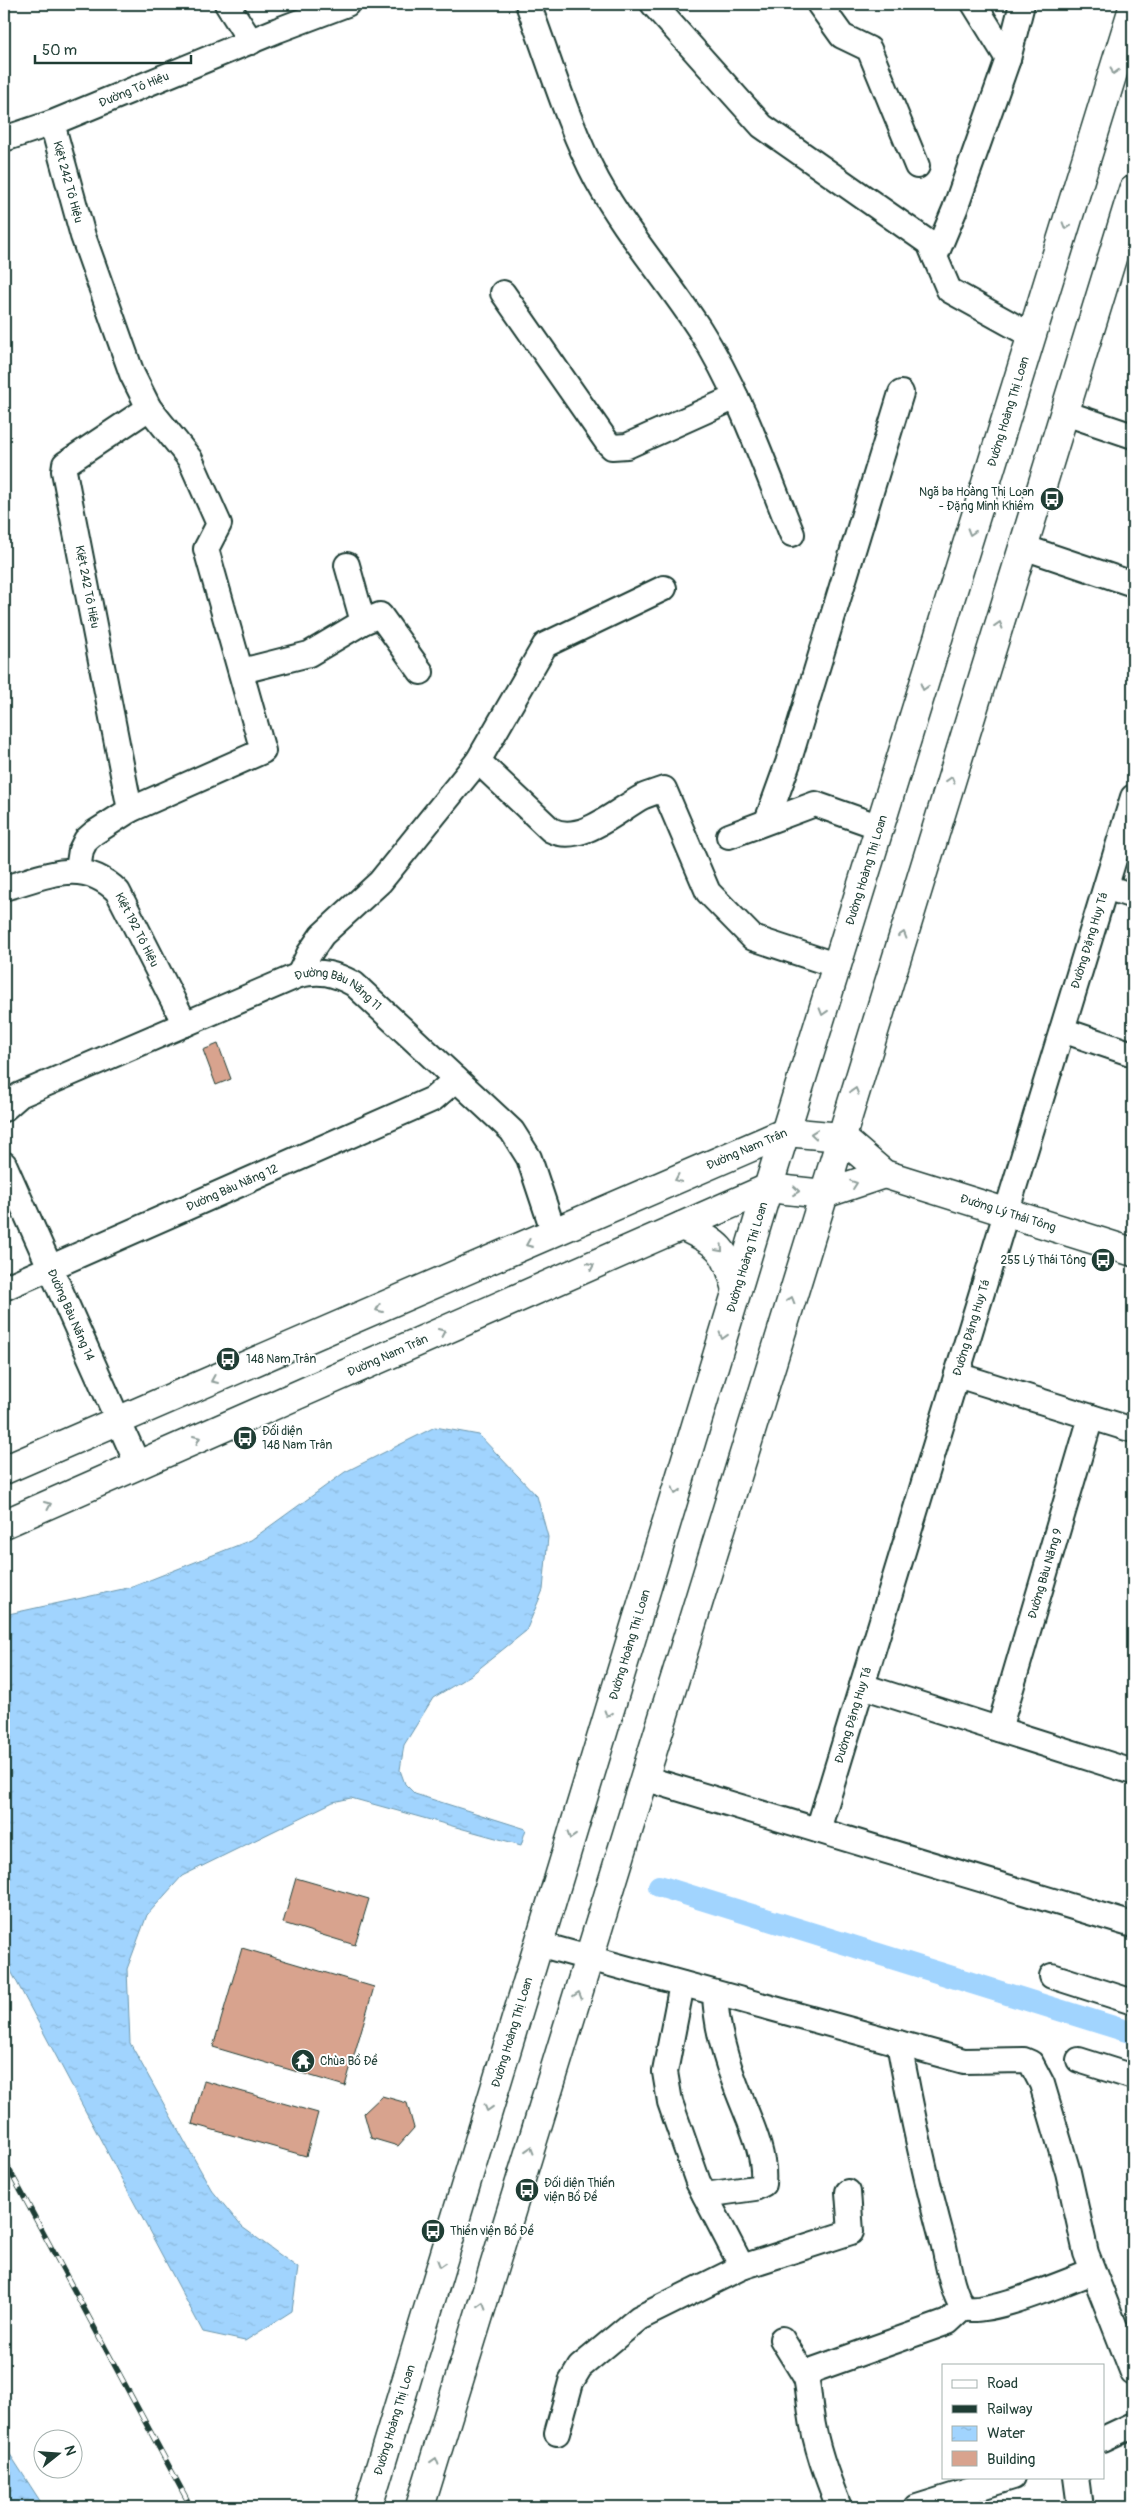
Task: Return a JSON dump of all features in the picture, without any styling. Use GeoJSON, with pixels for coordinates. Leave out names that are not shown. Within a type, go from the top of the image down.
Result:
{"type":"FeatureCollection","features":[{"type":"Feature","properties":{"kind":"main road","name":"Đường Hoàng Thị Loan"},"geometry":{"type":"LineString","coordinates":[[368,2507],[737,1288],[1133,8]]}},
{"type":"Feature","properties":{"kind":"main road"},"geometry":{"type":"LineString","coordinates":[[420,2507],[1023,547],[1065,413],[1125,240],[1133,190]]}},
{"type":"Feature","properties":{"kind":"main road","name":"Đường Nam Trân"},"geometry":{"type":"LineString","coordinates":[[4,1470],[786,1132],[841,1137]]}},
{"type":"Feature","properties":{"kind":"main road"},"geometry":{"type":"LineString","coordinates":[[841,1137],[884,1174]]}},
{"type":"Feature","properties":{"kind":"main road","name":"Đường Nam Trân"},"geometry":{"type":"LineString","coordinates":[[4,1524],[768,1188],[824,1194],[884,1174]]}},
{"type":"Feature","properties":{"kind":"main road","name":"Đường Lý Thái Tông"},"geometry":{"type":"LineString","coordinates":[[884,1174],[1133,1252]]}},
{"type":"Feature","properties":{"kind":"main road"},"geometry":{"type":"LineString","coordinates":[[682,1226],[720,1247],[728,1260],[737,1288]]}},
{"type":"Feature","properties":{"kind":"street"},"geometry":{"type":"LineString","coordinates":[[227,4],[251,42]]}},
{"type":"Feature","properties":{"kind":"street","name":"Đường Tô Hiệu"},"geometry":{"type":"LineString","coordinates":[[4,136],[52,123],[347,4]]}},
{"type":"Feature","properties":{"kind":"street"},"geometry":{"type":"LineString","coordinates":[[528,4],[582,147],[597,180],[699,330],[736,397],[792,534]]}},
{"type":"Feature","properties":{"kind":"street"},"geometry":{"type":"LineString","coordinates":[[653,4],[762,126],[929,243],[949,290],[1032,336]]}},
{"type":"Feature","properties":{"kind":"street"},"geometry":{"type":"LineString","coordinates":[[819,4],[842,36],[869,49],[917,166]]}},
{"type":"Feature","properties":{"kind":"street"},"geometry":{"type":"LineString","coordinates":[[974,4],[1008,59]]}},
{"type":"Feature","properties":{"kind":"street"},"geometry":{"type":"LineString","coordinates":[[935,257],[955,209],[1008,59],[1022,4]]}},
{"type":"Feature","properties":{"kind":"street","name":"Kiệt 242 Tô Hiệu"},"geometry":{"type":"LineString","coordinates":[[52,123],[83,236],[132,374],[149,408],[190,459],[219,524],[206,548],[263,751],[130,810],[86,840],[81,850],[78,870]]}},
{"type":"Feature","properties":{"kind":"street"},"geometry":{"type":"LineString","coordinates":[[503,293],[606,442],[612,447],[627,446],[736,397]]}},
{"type":"Feature","properties":{"kind":"street"},"geometry":{"type":"LineString","coordinates":[[767,822],[788,763],[901,393]]}},
{"type":"Feature","properties":{"kind":"street","name":"Kiệt 242 Tô Hiệu"},"geometry":{"type":"LineString","coordinates":[[130,810],[64,471],[65,464],[149,408]]}},
{"type":"Feature","properties":{"kind":"street"},"geometry":{"type":"LineString","coordinates":[[1065,413],[1133,436]]}},
{"type":"Feature","properties":{"kind":"street"},"geometry":{"type":"LineString","coordinates":[[1023,547],[1133,584]]}},
{"type":"Feature","properties":{"kind":"street"},"geometry":{"type":"LineString","coordinates":[[347,565],[363,622]]}},
{"type":"Feature","properties":{"kind":"street"},"geometry":{"type":"LineString","coordinates":[[298,974],[322,935],[380,882],[478,761],[545,644],[664,588]]}},
{"type":"Feature","properties":{"kind":"street"},"geometry":{"type":"LineString","coordinates":[[242,671],[309,654],[363,622],[380,615],[421,672]]}},
{"type":"Feature","properties":{"kind":"street"},"geometry":{"type":"LineString","coordinates":[[478,761],[551,830],[559,834],[572,834],[597,824],[643,796],[664,789],[708,892],[753,938],[838,966]]}},
{"type":"Feature","properties":{"kind":"street","name":"Đường Đặng Huy Tá"},"geometry":{"type":"LineString","coordinates":[[818,1830],[1133,797]]}},
{"type":"Feature","properties":{"kind":"street"},"geometry":{"type":"LineString","coordinates":[[729,836],[815,804],[880,827]]}},
{"type":"Feature","properties":{"kind":"street"},"geometry":{"type":"LineString","coordinates":[[4,888],[66,871],[78,870]]}},
{"type":"Feature","properties":{"kind":"street","name":"Kiệt 192 Tô Hiệu"},"geometry":{"type":"LineString","coordinates":[[78,870],[107,881],[118,892],[185,1024]]}},
{"type":"Feature","properties":{"kind":"street"},"geometry":{"type":"LineString","coordinates":[[1106,887],[1133,896]]}},
{"type":"Feature","properties":{"kind":"street","name":"Đường Bàu Năng 11"},"geometry":{"type":"LineString","coordinates":[[4,1109],[20,1095],[298,974],[317,971],[338,975],[354,984],[512,1131],[529,1158],[554,1233]]}},
{"type":"Feature","properties":{"kind":"street"},"geometry":{"type":"LineString","coordinates":[[1062,1030],[1133,1054]]}},
{"type":"Feature","properties":{"kind":"street","name":"Đường Bàu Năng 12"},"geometry":{"type":"LineString","coordinates":[[4,1288],[433,1098],[456,1079]]}},
{"type":"Feature","properties":{"kind":"street","name":"Đường Bàu Năng 14"},"geometry":{"type":"LineString","coordinates":[[4,1164],[138,1465]]}},
{"type":"Feature","properties":{"kind":"street"},"geometry":{"type":"LineString","coordinates":[[957,1375],[1133,1430]]}},
{"type":"Feature","properties":{"kind":"street","name":"Đường Bàu Năng 9"},"geometry":{"type":"LineString","coordinates":[[999,1729],[1091,1417]]}},
{"type":"Feature","properties":{"kind":"street"},"geometry":{"type":"LineString","coordinates":[[862,1686],[1133,1772]]}},
{"type":"Feature","properties":{"kind":"street"},"geometry":{"type":"LineString","coordinates":[[644,1778],[1133,1925]]}},
{"type":"Feature","properties":{"kind":"street"},"geometry":{"type":"LineString","coordinates":[[538,1944],[964,2061],[1024,2060],[1031,2063],[1042,2084],[1068,2172],[1092,2272],[1133,2373]]}},
{"type":"Feature","properties":{"kind":"street"},"geometry":{"type":"LineString","coordinates":[[1052,1976],[1133,2002]]}},
{"type":"Feature","properties":{"kind":"street"},"geometry":{"type":"LineString","coordinates":[[682,1984],[666,2072],[666,2086],[677,2127],[705,2195],[742,2267]]}},
{"type":"Feature","properties":{"kind":"street"},"geometry":{"type":"LineString","coordinates":[[705,2195],[755,2188],[763,2184],[764,2174],[757,2142],[722,2045],[716,2022],[715,1993]]}},
{"type":"Feature","properties":{"kind":"street"},"geometry":{"type":"LineString","coordinates":[[899,2043],[913,2121],[934,2212],[956,2293],[963,2308],[971,2311],[999,2305],[1092,2272]]}},
{"type":"Feature","properties":{"kind":"street"},"geometry":{"type":"LineString","coordinates":[[1079,2060],[1133,2077]]}},
{"type":"Feature","properties":{"kind":"street"},"geometry":{"type":"LineString","coordinates":[[557,2433],[571,2382],[580,2366],[595,2352],[639,2318],[742,2267],[851,2232],[848,2192]]}},
{"type":"Feature","properties":{"kind":"street"},"geometry":{"type":"LineString","coordinates":[[806,2378],[813,2370],[948,2322],[963,2308]]}},
{"type":"Feature","properties":{"kind":"street"},"geometry":{"type":"LineString","coordinates":[[782,2339],[806,2378],[810,2391],[811,2413],[824,2470],[839,2507]]}},
{"type":"Feature","properties":{"kind":"street"},"geometry":{"type":"LineString","coordinates":[[1104,2439],[1133,2425]]}},
{"type":"Feature","properties":{"kind":"street"},"geometry":{"type":"LineString","coordinates":[[916,2507],[1010,2478]]}},
{"type":"Feature","properties":{"kind":"street"},"geometry":{"type":"LineString","coordinates":[[1076,2478],[1080,2507]]}},
{"type":"Feature","properties":{"kind":"water"},"geometry":{"type":"Polygon","coordinates":[[[435,1427],[479,1435],[537,1496],[548,1537],[543,1590],[526,1631],[471,1675],[433,1698],[404,1745],[400,1770],[405,1784],[415,1794],[526,1829],[521,1845],[351,1798],[333,1802],[182,1876],[147,1915],[127,1969],[130,2043],[211,2189],[242,2227],[298,2268],[292,2311],[245,2341],[203,2332],[4,1958],[4,1615],[132,1587],[251,1540],[345,1472],[435,1427]]]}},
{"type":"Feature","properties":{"kind":"water"},"geometry":{"type":"Polygon","coordinates":[[[4,2445],[44,2507],[4,2507],[4,2445]]]}},
{"type":"Feature","properties":{"kind":"building"},"geometry":{"type":"Polygon","coordinates":[[[218,1044],[231,1079],[216,1085],[203,1050],[218,1044]]]}},
{"type":"Feature","properties":{"kind":"building"},"geometry":{"type":"Polygon","coordinates":[[[296,1878],[369,1899],[355,1945],[283,1923],[296,1878]]]}},
{"type":"Feature","properties":{"kind":"building"},"geometry":{"type":"Polygon","coordinates":[[[242,1948],[374,1987],[345,2086],[213,2047],[242,1948]]]}},
{"type":"Feature","properties":{"kind":"building"},"geometry":{"type":"Polygon","coordinates":[[[204,2081],[318,2113],[306,2156],[192,2124],[204,2081]]]}},
{"type":"Feature","properties":{"kind":"building"},"geometry":{"type":"Polygon","coordinates":[[[382,2096],[407,2103],[414,2128],[398,2146],[371,2138],[364,2113],[382,2096]]]}},
{"type":"Feature","properties":{"kind":"waterway"},"geometry":{"type":"LineString","coordinates":[[659,1886],[1133,2033]]}},
{"type":"Feature","properties":{"kind":"railway"},"geometry":{"type":"LineString","coordinates":[[4,2160],[191,2507]]}},
{"type":"Feature","properties":{"kind":"place","name":"Ngã ba Hoàng Thị Loan - Đặng Minh Khiêm"},"geometry":{"type":"Point","coordinates":[1052,499]}},
{"type":"Feature","properties":{"kind":"place","name":"255 Lý Thái Tông"},"geometry":{"type":"Point","coordinates":[1103,1260]}},
{"type":"Feature","properties":{"kind":"place","name":"148 Nam Trân"},"geometry":{"type":"Point","coordinates":[228,1359]}},
{"type":"Feature","properties":{"kind":"place","name":"Đối diện 148 Nam Trân"},"geometry":{"type":"Point","coordinates":[245,1438]}},
{"type":"Feature","properties":{"kind":"place","name":"Chùa Bồ Đề"},"geometry":{"type":"Point","coordinates":[303,2061]}},
{"type":"Feature","properties":{"kind":"place","name":"Đối diện Thiền viện Bồ Đề"},"geometry":{"type":"Point","coordinates":[527,2190]}},
{"type":"Feature","properties":{"kind":"place","name":"Thiền viện Bồ Đề"},"geometry":{"type":"Point","coordinates":[433,2231]}}]}
